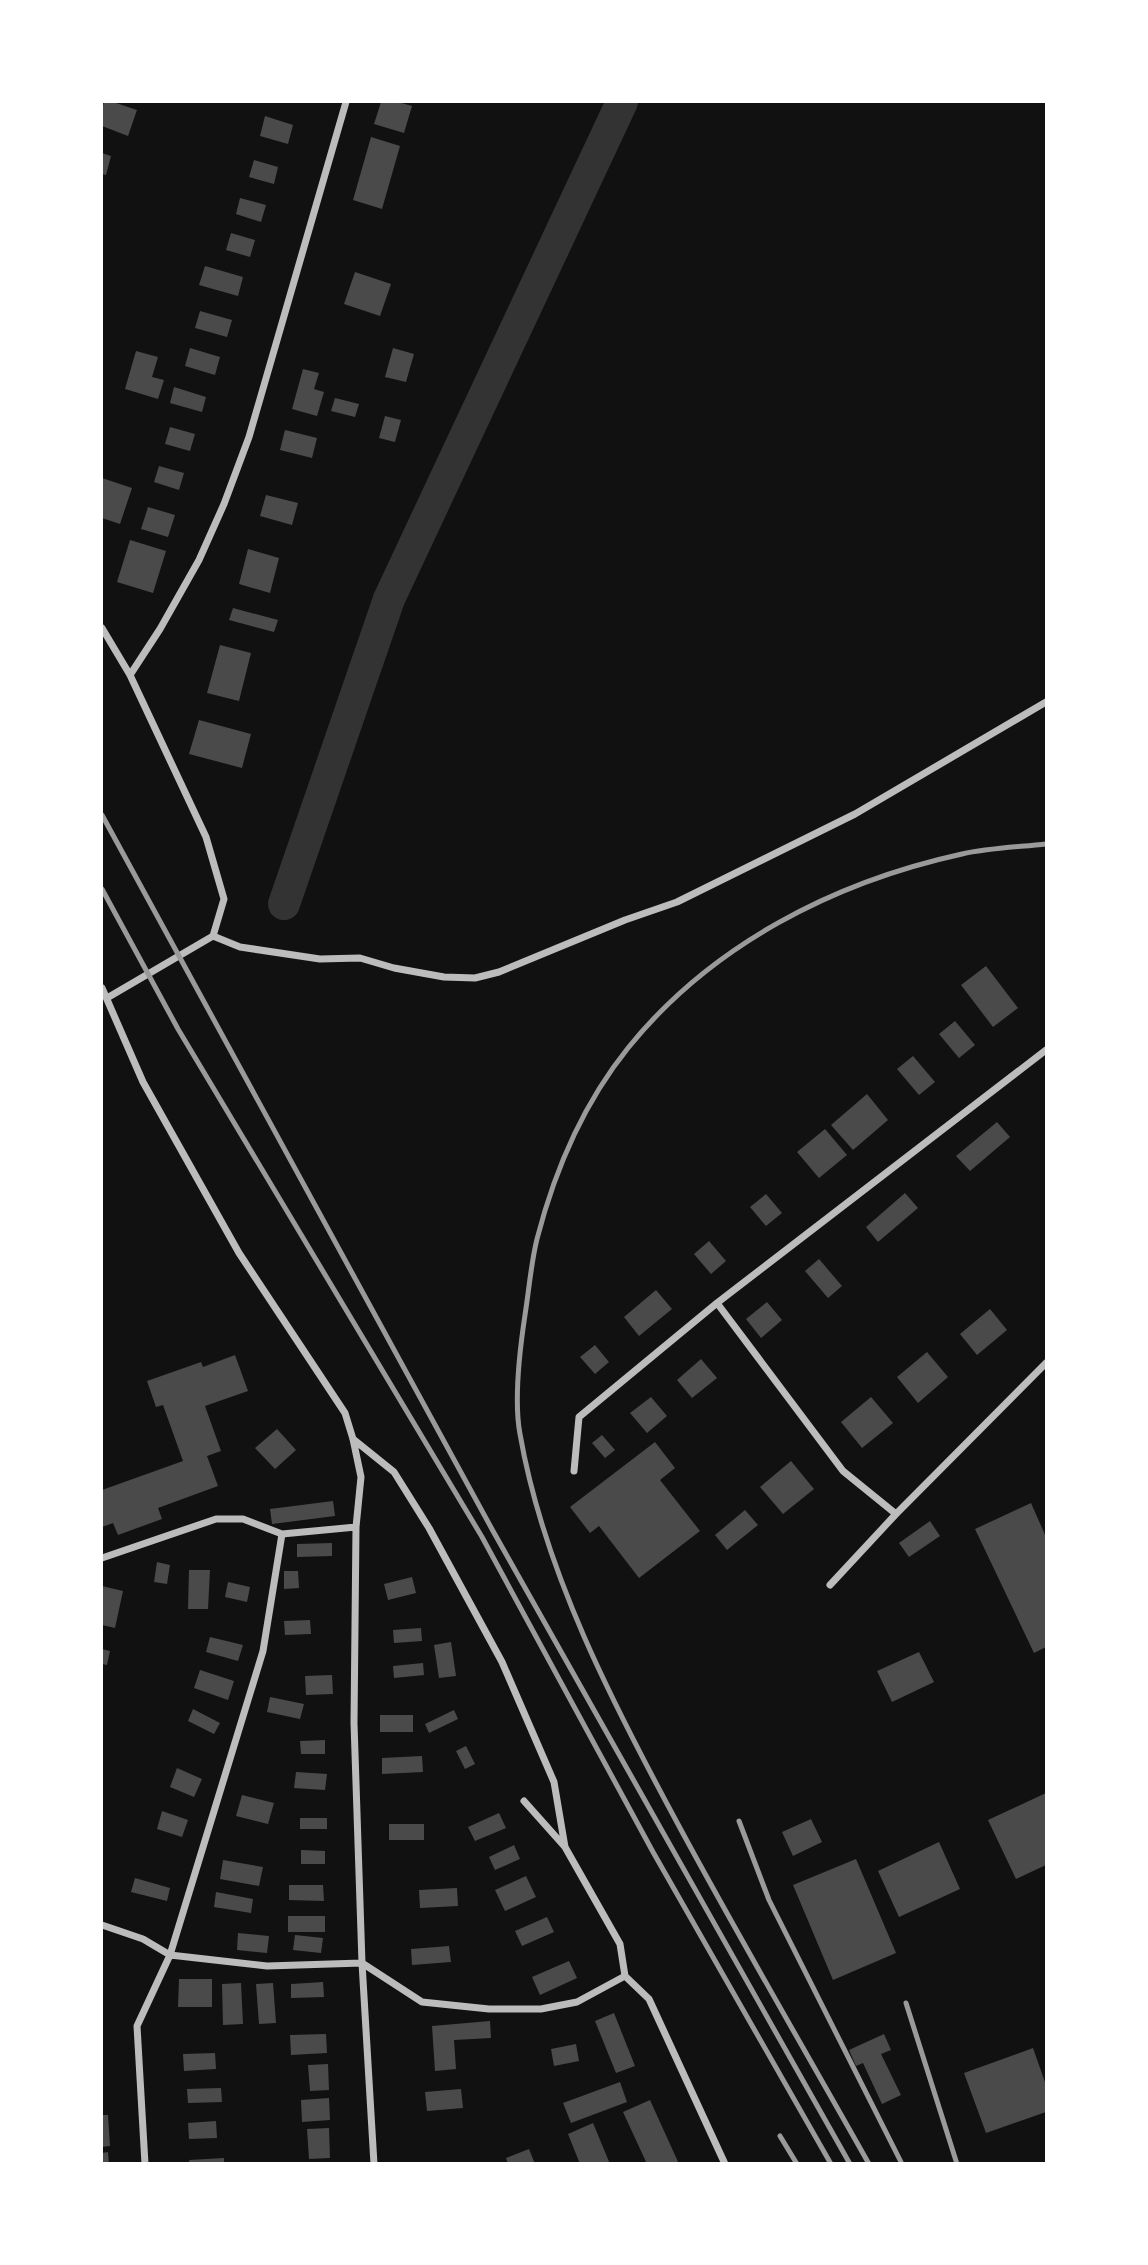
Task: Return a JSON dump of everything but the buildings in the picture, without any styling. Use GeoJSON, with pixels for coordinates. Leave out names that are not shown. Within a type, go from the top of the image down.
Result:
{"type":"FeatureCollection","features":[{"type":"Feature","properties":{"kind":"street"},"geometry":{"type":"LineString","coordinates":[[130,675],[199,560],[233,482],[249,438],[346,102]]}},
{"type":"Feature","properties":{"kind":"street"},"geometry":{"type":"LineString","coordinates":[[102,628],[130,675],[206,837],[224,899],[213,936],[107,998]]}},
{"type":"Feature","properties":{"kind":"street"},"geometry":{"type":"LineString","coordinates":[[213,936],[240,947],[320,959],[359,958],[394,968],[444,976],[475,978],[499,972],[625,920],[677,902],[749,867],[855,814],[1046,702]]}},
{"type":"Feature","properties":{"kind":"street"},"geometry":{"type":"LineString","coordinates":[[102,988],[149,1093],[239,1253],[345,1413],[353,1439],[361,1477],[356,1527],[354,1723],[362,1963],[374,2164]]}},
{"type":"Feature","properties":{"kind":"street"},"geometry":{"type":"LineString","coordinates":[[574,1471],[579,1417],[717,1303],[1046,1050]]}},
{"type":"Feature","properties":{"kind":"street"},"geometry":{"type":"LineString","coordinates":[[717,1303],[843,1471],[896,1514]]}},
{"type":"Feature","properties":{"kind":"street"},"geometry":{"type":"LineString","coordinates":[[830,1585],[896,1514],[1046,1363]]}},
{"type":"Feature","properties":{"kind":"street"},"geometry":{"type":"LineString","coordinates":[[353,1439],[394,1472],[429,1528],[502,1662],[554,1782],[565,1847]]}},
{"type":"Feature","properties":{"kind":"street"},"geometry":{"type":"LineString","coordinates":[[102,1558],[216,1519],[243,1519],[282,1534],[356,1527]]}},
{"type":"Feature","properties":{"kind":"street"},"geometry":{"type":"LineString","coordinates":[[145,2164],[137,2026],[170,1955],[263,1651],[282,1534]]}},
{"type":"Feature","properties":{"kind":"street"},"geometry":{"type":"LineString","coordinates":[[524,1801],[565,1847],[620,1944],[625,1976],[649,1999],[725,2164]]}},
{"type":"Feature","properties":{"kind":"street"},"geometry":{"type":"LineString","coordinates":[[102,1925],[143,1939],[170,1955],[267,1966],[362,1963],[422,2001],[489,2009],[541,2009],[577,2002],[625,1976]]}},
{"type":"Feature","properties":{"kind":"waterway"},"geometry":{"type":"LineString","coordinates":[[284,904],[389,599],[622,102]]}},
{"type":"Feature","properties":{"kind":"railway"},"geometry":{"type":"LineString","coordinates":[[102,815],[493,1531],[850,2164]]}},
{"type":"Feature","properties":{"kind":"railway"},"geometry":{"type":"LineString","coordinates":[[869,2164],[680,1828],[584,1637],[546,1537],[520,1434],[518,1391],[523,1328],[537,1239],[552,1188],[572,1138],[612,1069],[661,1011],[697,978],[736,949],[778,923],[822,901],[914,866],[962,854],[1046,844]]}},
{"type":"Feature","properties":{"kind":"railway"},"geometry":{"type":"LineString","coordinates":[[102,889],[178,1029],[482,1537],[653,1852],[831,2164]]}},
{"type":"Feature","properties":{"kind":"railway"},"geometry":{"type":"LineString","coordinates":[[739,1821],[769,1900],[902,2164]]}},
{"type":"Feature","properties":{"kind":"railway"},"geometry":{"type":"LineString","coordinates":[[906,2003],[957,2164]]}},
{"type":"Feature","properties":{"kind":"railway"},"geometry":{"type":"LineString","coordinates":[[780,2136],[797,2164]]}}]}
